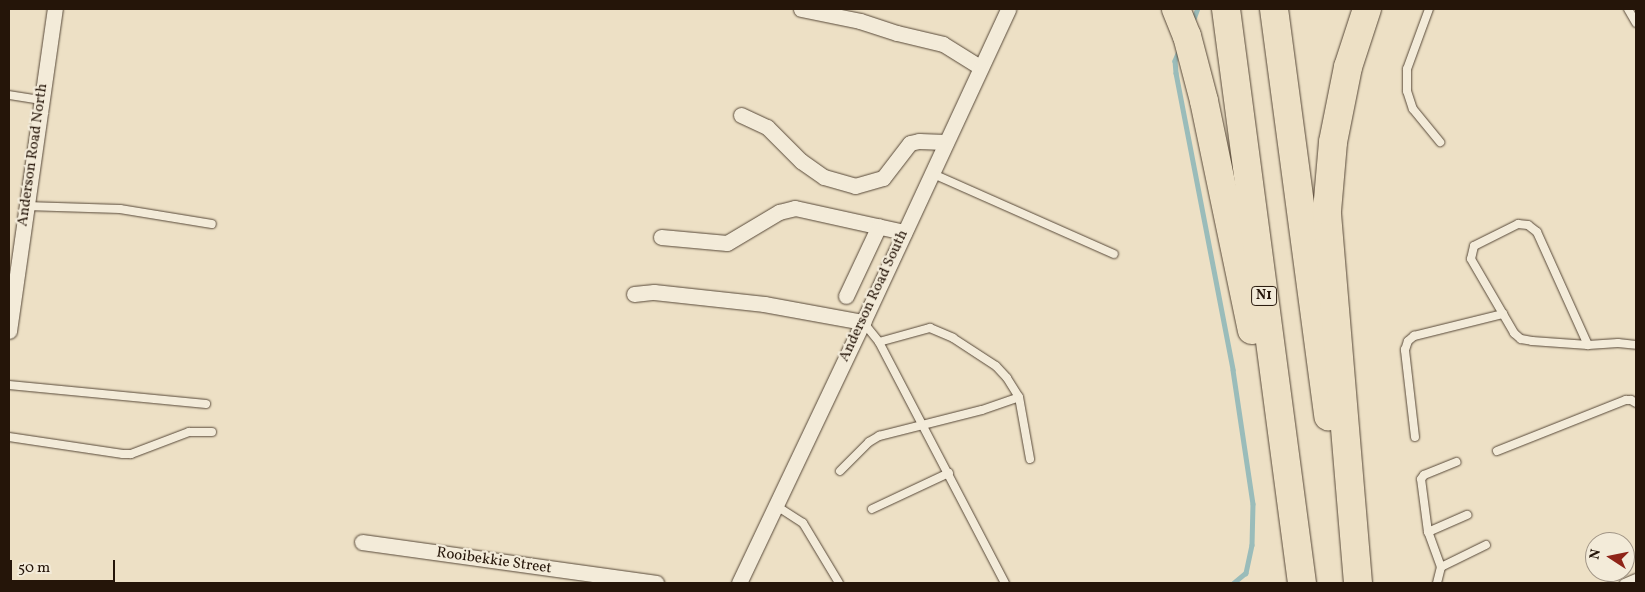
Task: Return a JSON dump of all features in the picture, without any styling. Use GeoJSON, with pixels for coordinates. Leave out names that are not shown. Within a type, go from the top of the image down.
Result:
{"type":"FeatureCollection","features":[{"type":"Feature","properties":{"kind":"highway"},"geometry":{"type":"LineString","coordinates":[[1176,9],[1186,36],[1204,101],[1300,570]]}},
{"type":"Feature","properties":{"kind":"highway","name":"N1"},"geometry":{"type":"LineString","coordinates":[[1226,9],[1300,570]]}},
{"type":"Feature","properties":{"kind":"highway"},"geometry":{"type":"LineString","coordinates":[[1274,9],[1350,583]]}},
{"type":"Feature","properties":{"kind":"highway"},"geometry":{"type":"LineString","coordinates":[[1358,583],[1327,211],[1333,142],[1342,95],[1348,67],[1367,9]]}},
{"type":"Feature","properties":{"kind":"street","name":"Anderson Road North"},"geometry":{"type":"LineString","coordinates":[[9,331],[12,282],[26,206],[55,9]]}},
{"type":"Feature","properties":{"kind":"street"},"geometry":{"type":"LineString","coordinates":[[801,9],[860,21],[897,33],[943,44],[980,67]]}},
{"type":"Feature","properties":{"kind":"street","name":"Anderson Road South"},"geometry":{"type":"LineString","coordinates":[[739,583],[863,322],[1008,9]]}},
{"type":"Feature","properties":{"kind":"street"},"geometry":{"type":"LineString","coordinates":[[741,116],[767,127],[801,162],[824,177],[855,186],[883,178],[910,143],[918,141],[945,142]]}},
{"type":"Feature","properties":{"kind":"street"},"geometry":{"type":"LineString","coordinates":[[661,237],[727,243],[779,212],[795,208],[904,232]]}},
{"type":"Feature","properties":{"kind":"street"},"geometry":{"type":"LineString","coordinates":[[846,296],[879,226]]}},
{"type":"Feature","properties":{"kind":"street"},"geometry":{"type":"LineString","coordinates":[[634,294],[654,292],[764,304],[863,322]]}},
{"type":"Feature","properties":{"kind":"street","name":"Rooibekkie Street"},"geometry":{"type":"LineString","coordinates":[[362,542],[656,583]]}},
{"type":"Feature","properties":{"kind":"lane"},"geometry":{"type":"LineString","coordinates":[[1429,9],[1407,69],[1407,91],[1413,109],[1440,142]]}},
{"type":"Feature","properties":{"kind":"lane"},"geometry":{"type":"LineString","coordinates":[[1628,9],[1636,23]]}},
{"type":"Feature","properties":{"kind":"lane"},"geometry":{"type":"LineString","coordinates":[[9,95],[41,100]]}},
{"type":"Feature","properties":{"kind":"lane"},"geometry":{"type":"LineString","coordinates":[[931,173],[1114,254]]}},
{"type":"Feature","properties":{"kind":"lane"},"geometry":{"type":"LineString","coordinates":[[26,206],[120,209],[212,224]]}},
{"type":"Feature","properties":{"kind":"lane"},"geometry":{"type":"LineString","coordinates":[[1588,345],[1537,232],[1528,225],[1518,224],[1474,246],[1471,259],[1514,333],[1521,339],[1588,345],[1618,343],[1636,345]]}},
{"type":"Feature","properties":{"kind":"lane"},"geometry":{"type":"LineString","coordinates":[[1416,437],[1405,350],[1408,341],[1414,336],[1503,314]]}},
{"type":"Feature","properties":{"kind":"lane"},"geometry":{"type":"LineString","coordinates":[[863,322],[879,342],[1004,583]]}},
{"type":"Feature","properties":{"kind":"lane"},"geometry":{"type":"LineString","coordinates":[[879,342],[926,327],[935,329],[996,366],[1007,378],[1018,397],[1030,459]]}},
{"type":"Feature","properties":{"kind":"lane"},"geometry":{"type":"LineString","coordinates":[[9,385],[206,404]]}},
{"type":"Feature","properties":{"kind":"lane"},"geometry":{"type":"LineString","coordinates":[[840,471],[874,438],[922,423],[975,412],[1018,397]]}},
{"type":"Feature","properties":{"kind":"lane"},"geometry":{"type":"LineString","coordinates":[[1497,451],[1626,400],[1636,403]]}},
{"type":"Feature","properties":{"kind":"lane"},"geometry":{"type":"LineString","coordinates":[[9,437],[123,454],[148,448],[189,432],[212,432]]}},
{"type":"Feature","properties":{"kind":"lane"},"geometry":{"type":"LineString","coordinates":[[1436,583],[1441,567],[1428,532],[1421,482],[1422,476],[1457,462]]}},
{"type":"Feature","properties":{"kind":"lane"},"geometry":{"type":"LineString","coordinates":[[872,509],[948,473]]}},
{"type":"Feature","properties":{"kind":"lane"},"geometry":{"type":"LineString","coordinates":[[775,505],[803,523],[812,534],[839,583]]}},
{"type":"Feature","properties":{"kind":"lane"},"geometry":{"type":"LineString","coordinates":[[1428,532],[1467,515]]}},
{"type":"Feature","properties":{"kind":"lane"},"geometry":{"type":"LineString","coordinates":[[1441,567],[1486,545]]}},
{"type":"Feature","properties":{"kind":"lane"},"geometry":{"type":"LineString","coordinates":[[1624,583],[1636,578]]}},
{"type":"Feature","properties":{"kind":"waterway"},"geometry":{"type":"LineString","coordinates":[[1192,23],[1197,9]]}},
{"type":"Feature","properties":{"kind":"waterway"},"geometry":{"type":"LineString","coordinates":[[1180,49],[1175,61],[1176,73],[1233,370],[1253,504],[1252,545],[1246,573],[1234,583]]}}]}
